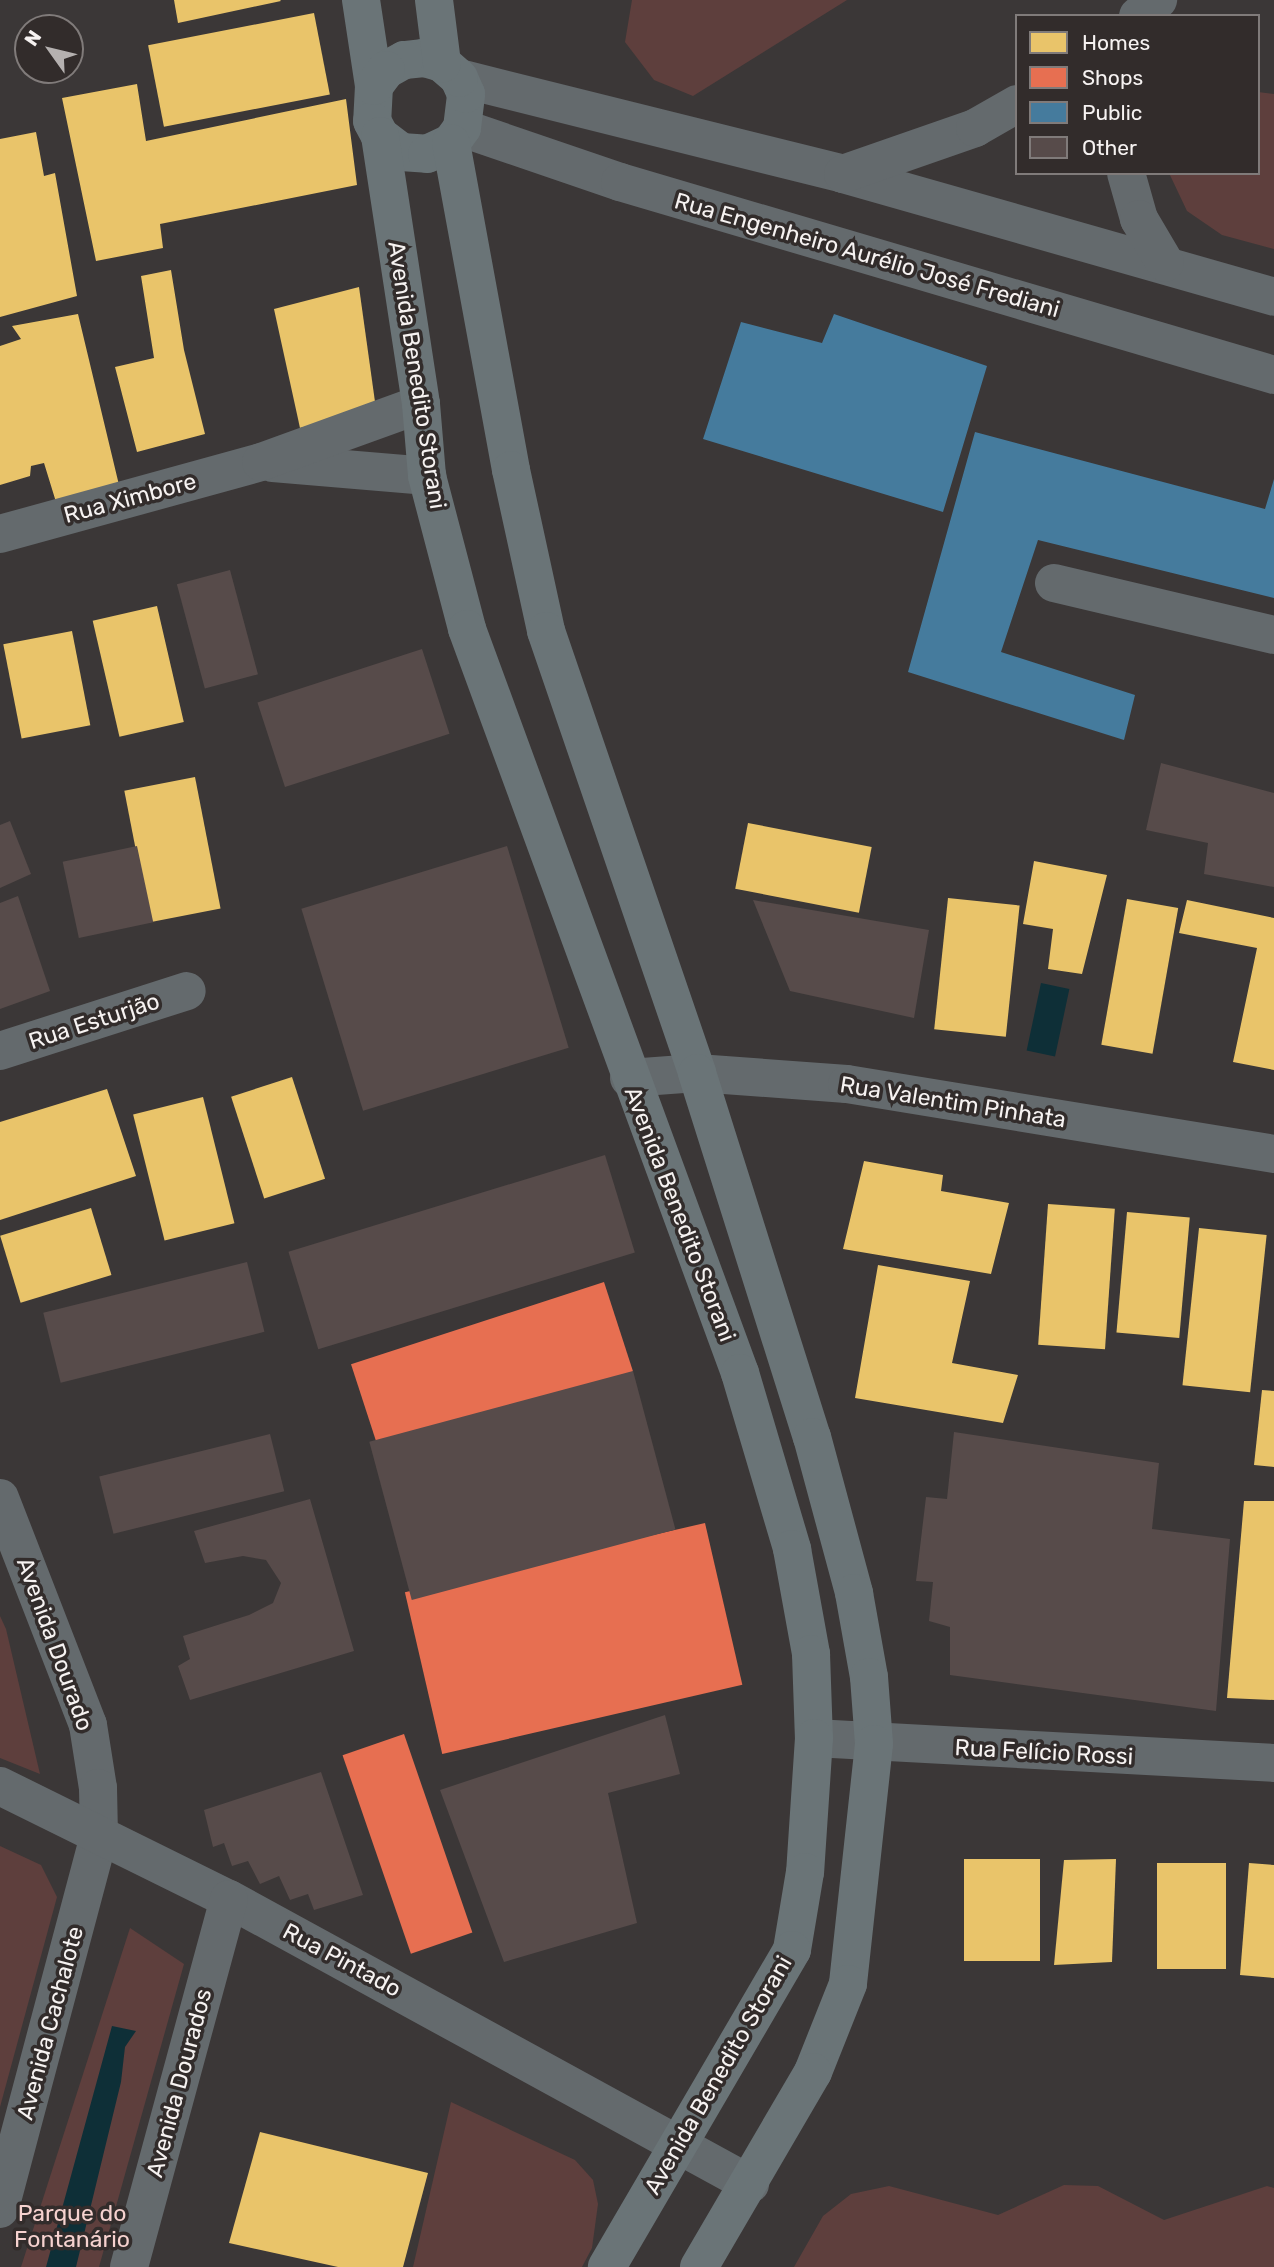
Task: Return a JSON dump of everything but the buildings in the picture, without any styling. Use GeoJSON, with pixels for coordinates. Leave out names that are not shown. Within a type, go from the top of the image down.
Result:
{"type":"FeatureCollection","features":[{"type":"Feature","properties":{"kind":"main road"},"geometry":{"type":"LineString","coordinates":[[361,0],[374,86],[372,121],[380,136],[401,152],[427,154],[456,135],[467,111],[451,71],[434,0]]}},
{"type":"Feature","properties":{"kind":"main road"},"geometry":{"type":"LineString","coordinates":[[374,86],[386,70],[404,60],[424,58],[451,71]]}},
{"type":"Feature","properties":{"kind":"main road"},"geometry":{"type":"LineString","coordinates":[[456,135],[511,470],[546,631],[697,1073],[812,1437],[855,1593],[869,1677],[874,1744],[848,1984],[813,2072],[750,2185],[699,2267]]}},
{"type":"Feature","properties":{"kind":"main road","name":"Avenida Benedito Storani"},"geometry":{"type":"LineString","coordinates":[[380,136],[421,404],[427,476],[467,629],[767,1456],[792,1549],[811,1654],[814,1738],[805,1872],[792,1950],[607,2267]]}},
{"type":"Feature","properties":{"kind":"street"},"geometry":{"type":"LineString","coordinates":[[1140,14],[1157,0]]}},
{"type":"Feature","properties":{"kind":"street"},"geometry":{"type":"LineString","coordinates":[[451,71],[843,173],[1165,263],[1274,297]]}},
{"type":"Feature","properties":{"kind":"street"},"geometry":{"type":"LineString","coordinates":[[843,173],[975,128],[1015,105]]}},
{"type":"Feature","properties":{"kind":"street","name":"Rua Engenheiro Aurélio José Frediani"},"geometry":{"type":"LineString","coordinates":[[456,135],[1274,375]]}},
{"type":"Feature","properties":{"kind":"street"},"geometry":{"type":"LineString","coordinates":[[1127,175],[1139,219],[1165,263]]}},
{"type":"Feature","properties":{"kind":"street","name":"Rua Ximbore"},"geometry":{"type":"LineString","coordinates":[[0,534],[261,462],[421,404]]}},
{"type":"Feature","properties":{"kind":"street","name":"Rua Ximbore"},"geometry":{"type":"LineString","coordinates":[[261,462],[427,476]]}},
{"type":"Feature","properties":{"kind":"street"},"geometry":{"type":"LineString","coordinates":[[1054,583],[1274,635]]}},
{"type":"Feature","properties":{"kind":"street","name":"Rua Esturjão"},"geometry":{"type":"LineString","coordinates":[[0,1051],[187,991]]}},
{"type":"Feature","properties":{"kind":"street","name":"Rua Valentim Pinhata"},"geometry":{"type":"LineString","coordinates":[[629,1078],[697,1073],[848,1084],[1274,1154]]}},
{"type":"Feature","properties":{"kind":"street","name":"Avenida Dourado"},"geometry":{"type":"LineString","coordinates":[[0,1498],[88,1726],[98,1787],[99,1836]]}},
{"type":"Feature","properties":{"kind":"street","name":"Rua Felício Rossi"},"geometry":{"type":"LineString","coordinates":[[814,1738],[874,1744],[1274,1763]]}},
{"type":"Feature","properties":{"kind":"street","name":"Rua Pintado"},"geometry":{"type":"LineString","coordinates":[[0,1786],[229,1899],[679,2142],[750,2185]]}},
{"type":"Feature","properties":{"kind":"street","name":"Avenida Cachalote"},"geometry":{"type":"LineString","coordinates":[[0,2210],[99,1836]]}},
{"type":"Feature","properties":{"kind":"street","name":"Avenida Dourados"},"geometry":{"type":"LineString","coordinates":[[129,2267],[229,1899]]}},
{"type":"Feature","properties":{"kind":"green space"},"geometry":{"type":"Polygon","coordinates":[[[632,0],[847,0],[693,96],[654,80],[625,42],[632,0]]]}},
{"type":"Feature","properties":{"kind":"green space"},"geometry":{"type":"Polygon","coordinates":[[[1260,92],[1274,94],[1274,249],[1222,235],[1187,211],[1170,175],[1260,175],[1260,92]]]}},
{"type":"Feature","properties":{"kind":"green space"},"geometry":{"type":"Polygon","coordinates":[[[0,1616],[6,1629],[40,1774],[0,1758],[0,1616]]]}},
{"type":"Feature","properties":{"kind":"green space"},"geometry":{"type":"Polygon","coordinates":[[[0,1846],[41,1865],[57,1897],[0,2107],[0,1846]]]}},
{"type":"Feature","properties":{"kind":"green space","name":"Parque do Fontanário"},"geometry":{"type":"Polygon","coordinates":[[[130,1928],[184,1964],[99,2267],[21,2267],[130,1928]]]}},
{"type":"Feature","properties":{"kind":"green space"},"geometry":{"type":"Polygon","coordinates":[[[451,2102],[575,2160],[593,2180],[598,2204],[592,2248],[582,2267],[413,2267],[451,2102]]]}},
{"type":"Feature","properties":{"kind":"green space"},"geometry":{"type":"Polygon","coordinates":[[[1064,2185],[1098,2186],[1164,2220],[1267,2186],[1274,2188],[1274,2267],[794,2267],[823,2216],[851,2194],[889,2186],[998,2215],[1064,2185]]]}},
{"type":"Feature","properties":{"kind":"water"},"geometry":{"type":"Polygon","coordinates":[[[1041,983],[1069,989],[1055,1057],[1027,1050],[1041,983]]]}},
{"type":"Feature","properties":{"kind":"water"},"geometry":{"type":"Polygon","coordinates":[[[112,2026],[136,2031],[125,2047],[121,2082],[76,2267],[46,2267],[112,2026]]]}}]}
